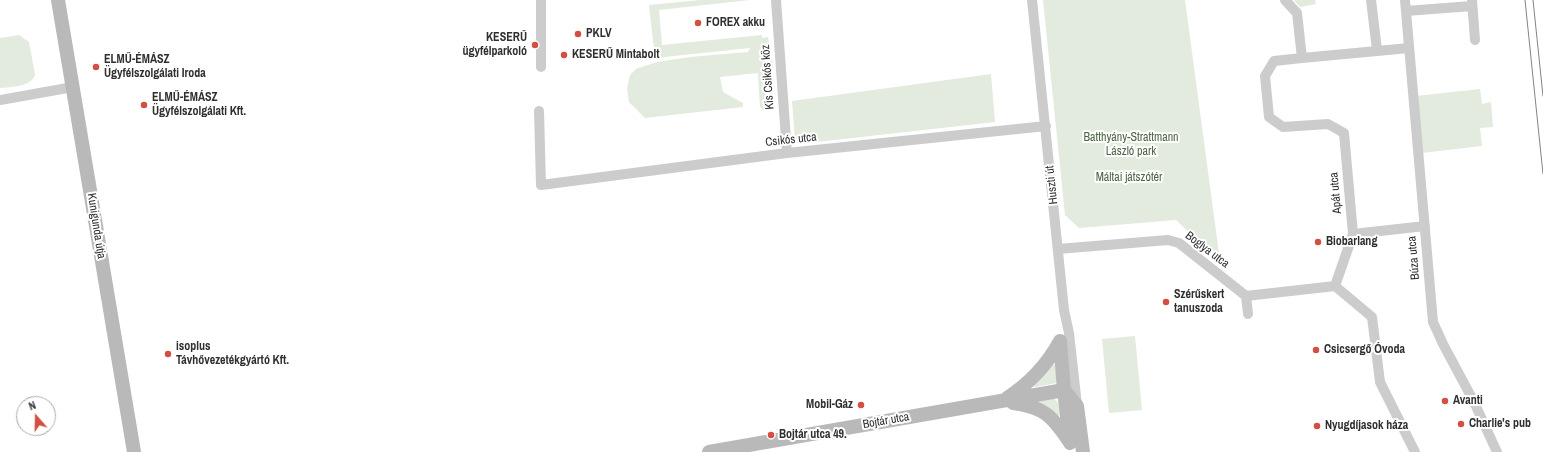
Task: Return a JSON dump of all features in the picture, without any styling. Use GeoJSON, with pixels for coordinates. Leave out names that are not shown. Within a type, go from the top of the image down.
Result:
{"type":"FeatureCollection","features":[{"type":"Feature","properties":{"kind":"street","name":"Kunigunda útja"},"geometry":{"type":"LineString","coordinates":[[58,0],[134,452]]}},
{"type":"Feature","properties":{"kind":"street"},"geometry":{"type":"LineString","coordinates":[[541,0],[541,68]]}},
{"type":"Feature","properties":{"kind":"street","name":"Kis Csikós köz"},"geometry":{"type":"LineString","coordinates":[[776,0],[787,153]]}},
{"type":"Feature","properties":{"kind":"street","name":"Huszti út"},"geometry":{"type":"LineString","coordinates":[[1032,0],[1064,310],[1069,333],[1083,452]]}},
{"type":"Feature","properties":{"kind":"street"},"geometry":{"type":"LineString","coordinates":[[1285,0],[1297,12],[1302,58],[1409,48]]}},
{"type":"Feature","properties":{"kind":"street"},"geometry":{"type":"LineString","coordinates":[[1371,0],[1377,50]]}},
{"type":"Feature","properties":{"kind":"street","name":"Búza utca"},"geometry":{"type":"LineString","coordinates":[[1405,0],[1433,322],[1497,452]]}},
{"type":"Feature","properties":{"kind":"street"},"geometry":{"type":"LineString","coordinates":[[1406,11],[1472,3],[1475,40]]}},
{"type":"Feature","properties":{"kind":"street","name":"Apát utca"},"geometry":{"type":"LineString","coordinates":[[1302,58],[1274,61],[1265,76],[1269,117],[1283,127],[1328,124],[1344,133],[1353,234],[1335,286]]}},
{"type":"Feature","properties":{"kind":"street"},"geometry":{"type":"LineString","coordinates":[[0,100],[73,87]]}},
{"type":"Feature","properties":{"kind":"street","name":"Csikós utca"},"geometry":{"type":"LineString","coordinates":[[539,111],[541,185],[787,153],[1046,126]]}},
{"type":"Feature","properties":{"kind":"street"},"geometry":{"type":"LineString","coordinates":[[1353,234],[1425,226]]}},
{"type":"Feature","properties":{"kind":"street","name":"Boglya utca"},"geometry":{"type":"LineString","coordinates":[[1058,249],[1168,240],[1175,241],[1246,296]]}},
{"type":"Feature","properties":{"kind":"street"},"geometry":{"type":"LineString","coordinates":[[1248,314],[1246,296],[1335,286],[1372,317],[1380,382],[1415,452]]}},
{"type":"Feature","properties":{"kind":"street"},"geometry":{"type":"LineString","coordinates":[[1064,310],[1060,341],[1064,390],[1072,448]]}},
{"type":"Feature","properties":{"kind":"street"},"geometry":{"type":"LineString","coordinates":[[1001,401],[1020,390],[1038,373],[1050,359],[1060,341]]}},
{"type":"Feature","properties":{"kind":"street","name":"Huszti út"},"geometry":{"type":"LineString","coordinates":[[1064,390],[1069,383],[1073,370]]}},
{"type":"Feature","properties":{"kind":"street"},"geometry":{"type":"LineString","coordinates":[[1064,390],[1077,406]]}},
{"type":"Feature","properties":{"kind":"street","name":"Bojtár utca"},"geometry":{"type":"LineString","coordinates":[[708,452],[1064,390]]}},
{"type":"Feature","properties":{"kind":"street"},"geometry":{"type":"LineString","coordinates":[[1001,401],[1025,404],[1042,411],[1053,420],[1072,448]]}},
{"type":"Feature","properties":{"kind":"green space"},"geometry":{"type":"Polygon","coordinates":[[[700,0],[750,0],[659,10],[662,45],[762,35],[762,38],[768,37],[773,64],[771,76],[774,107],[764,111],[760,107],[758,73],[720,77],[723,92],[743,103],[743,107],[645,118],[629,102],[627,88],[630,75],[636,69],[657,62],[690,57],[748,52],[750,48],[655,58],[649,5],[700,0]]]}},
{"type":"Feature","properties":{"kind":"green space","name":"Batthyány-Strattmann László park"},"geometry":{"type":"Polygon","coordinates":[[[1043,0],[1185,0],[1220,261],[1176,220],[1079,228],[1065,215],[1043,0]]]}},
{"type":"Feature","properties":{"kind":"green space"},"geometry":{"type":"Polygon","coordinates":[[[1294,0],[1315,0],[1316,4],[1300,7],[1294,0]]]}},
{"type":"Feature","properties":{"kind":"green space"},"geometry":{"type":"Polygon","coordinates":[[[19,35],[29,42],[35,75],[33,79],[25,84],[14,87],[0,88],[0,38],[19,35]]]}},
{"type":"Feature","properties":{"kind":"green space"},"geometry":{"type":"Polygon","coordinates":[[[991,74],[995,122],[799,144],[795,141],[792,101],[991,74]]]}},
{"type":"Feature","properties":{"kind":"green space"},"geometry":{"type":"Polygon","coordinates":[[[1480,89],[1482,104],[1491,102],[1493,127],[1480,128],[1482,146],[1422,153],[1416,96],[1480,89]]]}},
{"type":"Feature","properties":{"kind":"green space"},"geometry":{"type":"Polygon","coordinates":[[[1135,336],[1142,410],[1109,413],[1102,339],[1135,336]]]}},
{"type":"Feature","properties":{"kind":"green space"},"geometry":{"type":"Polygon","coordinates":[[[1053,363],[1055,365],[1057,383],[1035,387],[1033,386],[1053,363]]]}},
{"type":"Feature","properties":{"kind":"green space"},"geometry":{"type":"Polygon","coordinates":[[[1053,398],[1057,401],[1059,408],[1060,415],[1056,417],[1037,401],[1053,398]]]}},
{"type":"Feature","properties":{"kind":"tram line"},"geometry":{"type":"LineString","coordinates":[[1525,0],[1543,174]]}},
{"type":"Feature","properties":{"kind":"tram line"},"geometry":{"type":"LineString","coordinates":[[1533,0],[1543,96]]}},
{"type":"Feature","properties":{"kind":"place","name":"FOREX akku"},"geometry":{"type":"Point","coordinates":[698,23]}},
{"type":"Feature","properties":{"kind":"place","name":"PKLV"},"geometry":{"type":"Point","coordinates":[578,34]}},
{"type":"Feature","properties":{"kind":"place","name":"KESERŰ ügyfélparkoló"},"geometry":{"type":"Point","coordinates":[535,45]}},
{"type":"Feature","properties":{"kind":"place","name":"KESERŰ Mintabolt"},"geometry":{"type":"Point","coordinates":[564,55]}},
{"type":"Feature","properties":{"kind":"place","name":"ELMŰ-ÉMÁSZ Ügyfélszolgálati Iroda"},"geometry":{"type":"Point","coordinates":[96,67]}},
{"type":"Feature","properties":{"kind":"place","name":"ELMŰ-ÉMÁSZ Ügyfélszolgálati Kft."},"geometry":{"type":"Point","coordinates":[144,105]}},
{"type":"Feature","properties":{"kind":"place","name":"Biobarlang"},"geometry":{"type":"Point","coordinates":[1318,242]}},
{"type":"Feature","properties":{"kind":"place","name":"Szérűskert tanuszoda"},"geometry":{"type":"Point","coordinates":[1166,302]}},
{"type":"Feature","properties":{"kind":"place","name":"Csicsergő Óvoda"},"geometry":{"type":"Point","coordinates":[1316,350]}},
{"type":"Feature","properties":{"kind":"place","name":"isoplus Távhővezetékgyártó Kft."},"geometry":{"type":"Point","coordinates":[168,354]}},
{"type":"Feature","properties":{"kind":"place","name":"Avanti"},"geometry":{"type":"Point","coordinates":[1445,401]}},
{"type":"Feature","properties":{"kind":"place","name":"Mobil-Gáz"},"geometry":{"type":"Point","coordinates":[861,405]}},
{"type":"Feature","properties":{"kind":"place","name":"Charlie's pub"},"geometry":{"type":"Point","coordinates":[1461,424]}},
{"type":"Feature","properties":{"kind":"place","name":"Nyugdíjasok háza"},"geometry":{"type":"Point","coordinates":[1317,426]}},
{"type":"Feature","properties":{"kind":"place","name":"Bojtár utca 49."},"geometry":{"type":"Point","coordinates":[771,435]}},
{"type":"Feature","properties":{"kind":"park label","name":"Máltai játszótér"},"geometry":{"type":"Point","coordinates":[1129,178]}}]}
